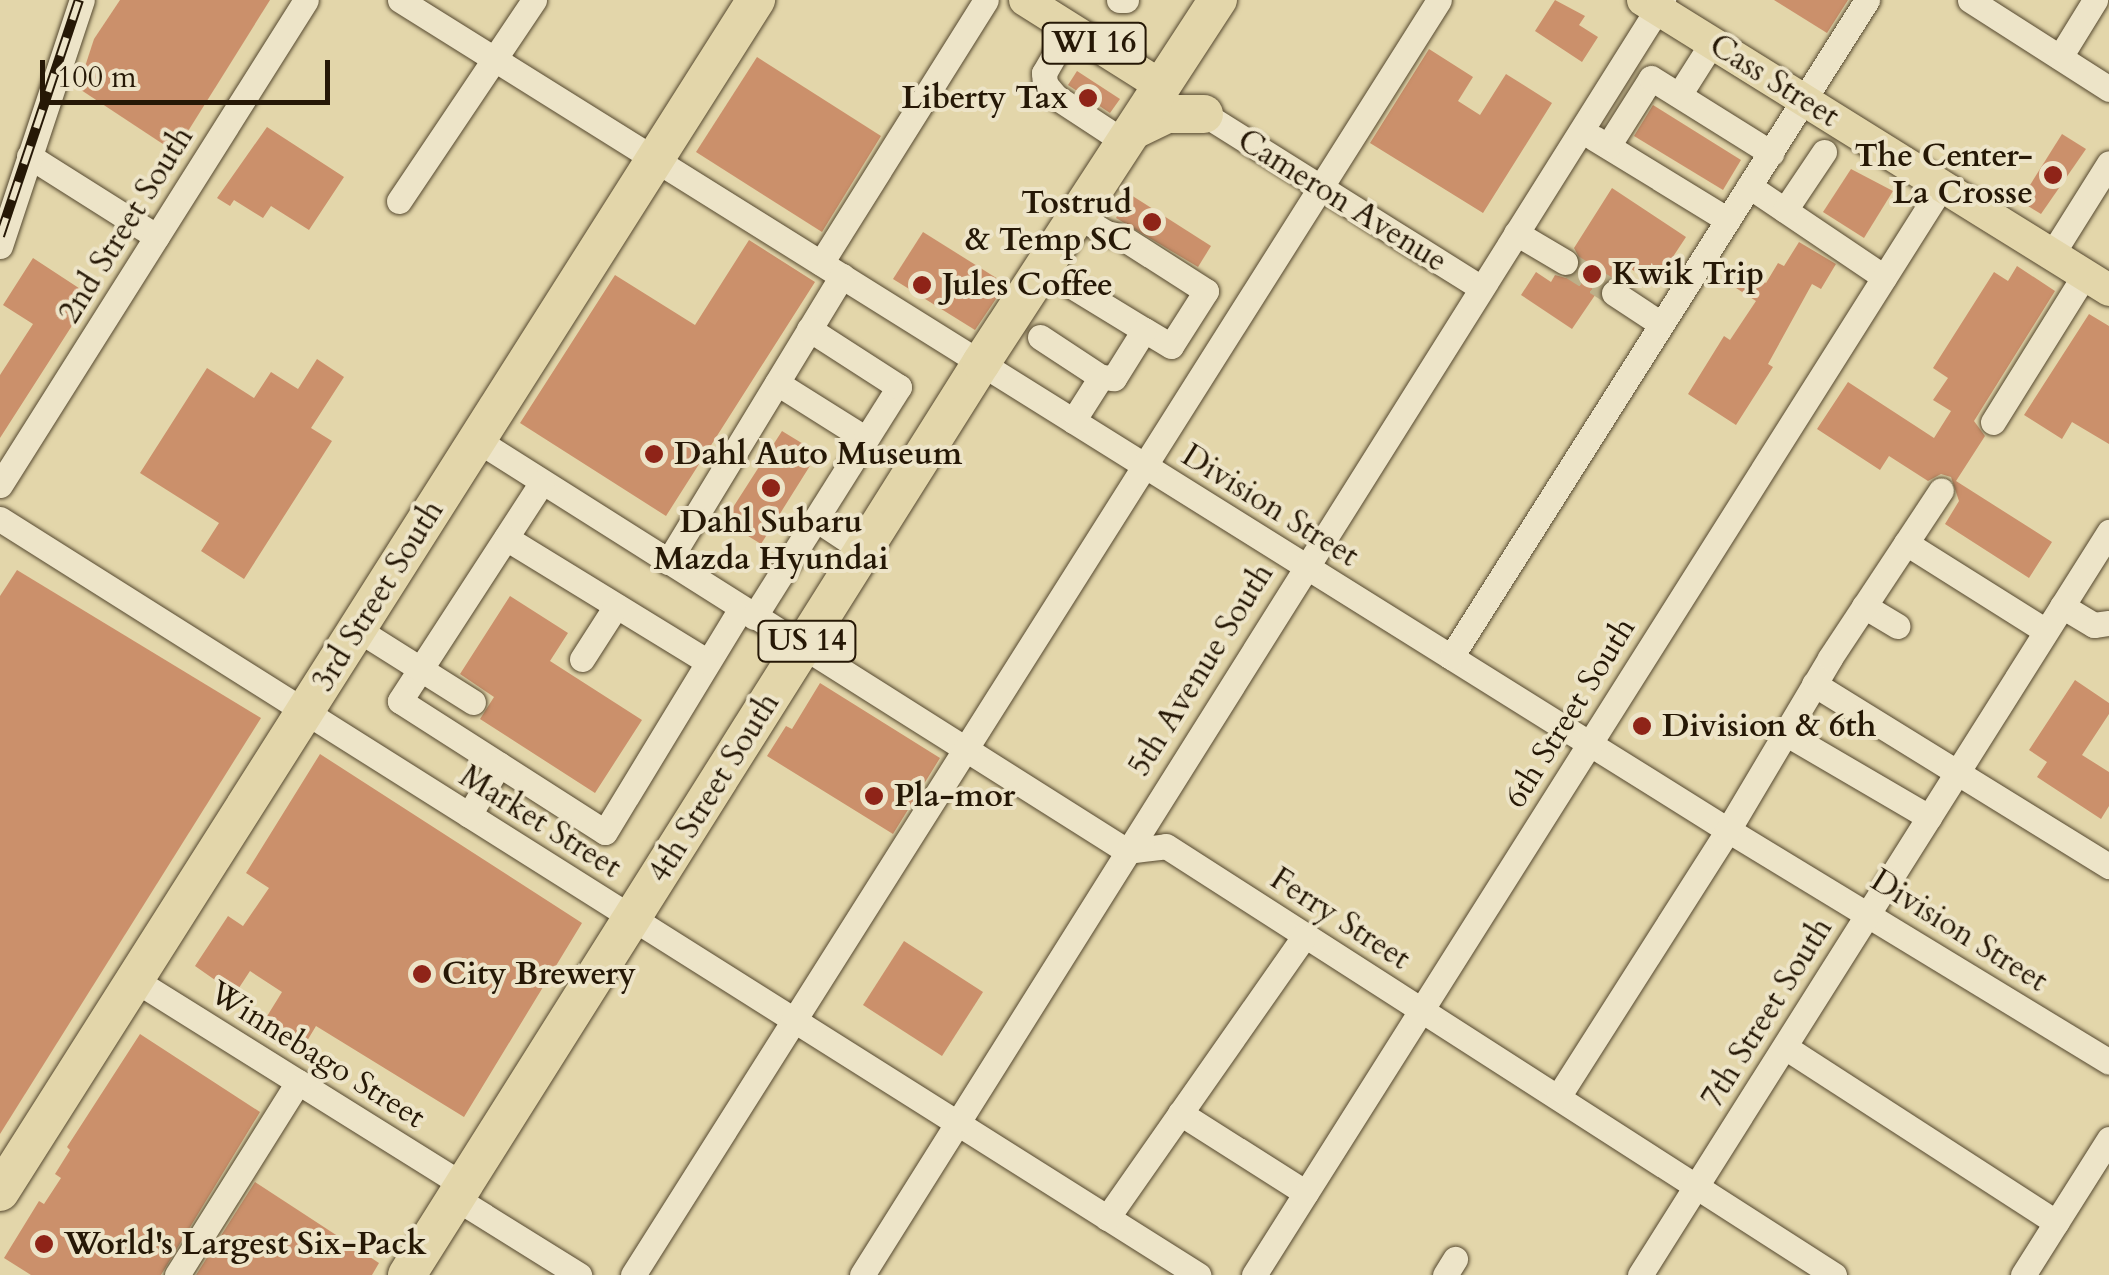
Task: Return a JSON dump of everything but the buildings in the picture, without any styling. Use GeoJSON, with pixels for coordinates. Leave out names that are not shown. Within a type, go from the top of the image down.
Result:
{"type":"FeatureCollection","features":[{"type":"Feature","properties":{"kind":"highway","name":"3rd Street South"},"geometry":{"type":"LineString","coordinates":[[0,1192],[756,0]]}},
{"type":"Feature","properties":{"kind":"highway","name":"4th Street South"},"geometry":{"type":"LineString","coordinates":[[408,1275],[982,363],[1218,0]]}},
{"type":"Feature","properties":{"kind":"highway"},"geometry":{"type":"LineString","coordinates":[[1131,136],[1167,114],[1204,114]]}},
{"type":"Feature","properties":{"kind":"main road","name":"WI 16"},"geometry":{"type":"LineString","coordinates":[[1025,0],[1163,86]]}},
{"type":"Feature","properties":{"kind":"main road","name":"Cass Street"},"geometry":{"type":"LineString","coordinates":[[1654,3],[2097,282]]}},
{"type":"Feature","properties":{"kind":"street"},"geometry":{"type":"LineString","coordinates":[[0,246],[82,0]]}},
{"type":"Feature","properties":{"kind":"street","name":"2nd Street South"},"geometry":{"type":"LineString","coordinates":[[0,485],[306,0]]}},
{"type":"Feature","properties":{"kind":"street","name":"Division Street"},"geometry":{"type":"LineString","coordinates":[[400,0],[1728,830],[2109,1062]]}},
{"type":"Feature","properties":{"kind":"street"},"geometry":{"type":"LineString","coordinates":[[399,201],[534,0]]}},
{"type":"Feature","properties":{"kind":"street"},"geometry":{"type":"LineString","coordinates":[[668,562],[810,330],[832,270],[986,0]]}},
{"type":"Feature","properties":{"kind":"street"},"geometry":{"type":"LineString","coordinates":[[633,1275],[1440,0]]}},
{"type":"Feature","properties":{"kind":"street"},"geometry":{"type":"LineString","coordinates":[[1451,657],[1867,0]]}},
{"type":"Feature","properties":{"kind":"street"},"geometry":{"type":"LineString","coordinates":[[1970,0],[2109,89]]}},
{"type":"Feature","properties":{"kind":"street"},"geometry":{"type":"LineString","coordinates":[[2060,57],[2095,0]]}},
{"type":"Feature","properties":{"kind":"street","name":"5th Avenue South"},"geometry":{"type":"LineString","coordinates":[[862,1275],[1582,130],[1654,3]]}},
{"type":"Feature","properties":{"kind":"street"},"geometry":{"type":"LineString","coordinates":[[1070,28],[1044,73],[1045,84],[1056,98],[1131,136]]}},
{"type":"Feature","properties":{"kind":"street"},"geometry":{"type":"LineString","coordinates":[[1679,96],[1712,43]]}},
{"type":"Feature","properties":{"kind":"street"},"geometry":{"type":"LineString","coordinates":[[1608,146],[1651,78],[1771,153]]}},
{"type":"Feature","properties":{"kind":"street","name":"Cameron Avenue"},"geometry":{"type":"LineString","coordinates":[[1204,114],[1480,288]]}},
{"type":"Feature","properties":{"kind":"street"},"geometry":{"type":"LineString","coordinates":[[1582,130],[1728,220]]}},
{"type":"Feature","properties":{"kind":"street"},"geometry":{"type":"LineString","coordinates":[[1796,218],[1824,152]]}},
{"type":"Feature","properties":{"kind":"street"},"geometry":{"type":"LineString","coordinates":[[29,156],[157,237]]}},
{"type":"Feature","properties":{"kind":"street"},"geometry":{"type":"LineString","coordinates":[[2052,254],[2109,163]]}},
{"type":"Feature","properties":{"kind":"street"},"geometry":{"type":"LineString","coordinates":[[1749,186],[1884,277]]}},
{"type":"Feature","properties":{"kind":"street","name":"6th Street South"},"geometry":{"type":"LineString","coordinates":[[1254,1275],[1942,186]]}},
{"type":"Feature","properties":{"kind":"street"},"geometry":{"type":"LineString","coordinates":[[1044,269],[1171,346],[1206,291],[1120,236],[1106,233],[1078,216]]}},
{"type":"Feature","properties":{"kind":"street"},"geometry":{"type":"LineString","coordinates":[[1516,232],[1565,262]]}},
{"type":"Feature","properties":{"kind":"street"},"geometry":{"type":"LineString","coordinates":[[1993,422],[2097,282]]}},
{"type":"Feature","properties":{"kind":"street"},"geometry":{"type":"LineString","coordinates":[[1614,293],[1661,324]]}},
{"type":"Feature","properties":{"kind":"street"},"geometry":{"type":"LineString","coordinates":[[542,482],[400,701],[605,832],[707,661],[816,519],[899,388],[810,330]]}},
{"type":"Feature","properties":{"kind":"street"},"geometry":{"type":"LineString","coordinates":[[1040,337],[1101,378],[1114,378],[1144,330]]}},
{"type":"Feature","properties":{"kind":"street"},"geometry":{"type":"LineString","coordinates":[[1073,421],[1101,378]]}},
{"type":"Feature","properties":{"kind":"street"},"geometry":{"type":"LineString","coordinates":[[777,383],[866,439]]}},
{"type":"Feature","properties":{"kind":"street"},"geometry":{"type":"LineString","coordinates":[[477,440],[1126,851]]}},
{"type":"Feature","properties":{"kind":"street"},"geometry":{"type":"LineString","coordinates":[[1558,1097],[1728,830],[1814,684],[1941,490]]}},
{"type":"Feature","properties":{"kind":"street","name":"Market Street"},"geometry":{"type":"LineString","coordinates":[[0,519],[1198,1275]]}},
{"type":"Feature","properties":{"kind":"street"},"geometry":{"type":"LineString","coordinates":[[816,519],[864,551]]}},
{"type":"Feature","properties":{"kind":"street","name":"7th Street South"},"geometry":{"type":"LineString","coordinates":[[1640,1275],[2109,532]]}},
{"type":"Feature","properties":{"kind":"street"},"geometry":{"type":"LineString","coordinates":[[506,538],[707,661]]}},
{"type":"Feature","properties":{"kind":"street"},"geometry":{"type":"LineString","coordinates":[[1906,543],[2046,631]]}},
{"type":"Feature","properties":{"kind":"street"},"geometry":{"type":"LineString","coordinates":[[582,659],[616,606]]}},
{"type":"Feature","properties":{"kind":"street"},"geometry":{"type":"LineString","coordinates":[[1864,606],[1897,626]]}},
{"type":"Feature","properties":{"kind":"street"},"geometry":{"type":"LineString","coordinates":[[2062,606],[2094,625],[2109,623]]}},
{"type":"Feature","properties":{"kind":"street"},"geometry":{"type":"LineString","coordinates":[[357,629],[473,702]]}},
{"type":"Feature","properties":{"kind":"street"},"geometry":{"type":"LineString","coordinates":[[1814,684],[2109,866]]}},
{"type":"Feature","properties":{"kind":"street"},"geometry":{"type":"LineString","coordinates":[[1785,733],[1929,818]]}},
{"type":"Feature","properties":{"kind":"street"},"geometry":{"type":"LineString","coordinates":[[469,815],[500,764]]}},
{"type":"Feature","properties":{"kind":"street","name":"Ferry Street"},"geometry":{"type":"LineString","coordinates":[[1126,851],[1166,846],[1698,1184],[1830,1274]]}},
{"type":"Feature","properties":{"kind":"street"},"geometry":{"type":"LineString","coordinates":[[1106,1218],[1305,935]]}},
{"type":"Feature","properties":{"kind":"street","name":"Winnebago Street"},"geometry":{"type":"LineString","coordinates":[[135,980],[298,1082],[578,1275]]}},
{"type":"Feature","properties":{"kind":"street"},"geometry":{"type":"LineString","coordinates":[[1784,1046],[2056,1222]]}},
{"type":"Feature","properties":{"kind":"street"},"geometry":{"type":"LineString","coordinates":[[177,1275],[298,1082]]}},
{"type":"Feature","properties":{"kind":"street"},"geometry":{"type":"LineString","coordinates":[[1180,1113],[1306,1193]]}},
{"type":"Feature","properties":{"kind":"street"},"geometry":{"type":"LineString","coordinates":[[2023,1275],[2109,1139]]}},
{"type":"Feature","properties":{"kind":"tunnel"},"geometry":{"type":"LineString","coordinates":[[1565,262],[1614,293]]}},
{"type":"Feature","properties":{"kind":"railway"},"geometry":{"type":"LineString","coordinates":[[0,236],[79,0]]}},
{"type":"Feature","properties":{"kind":"place","name":"Liberty Tax"},"geometry":{"type":"Point","coordinates":[1088,98]}},
{"type":"Feature","properties":{"kind":"place","name":"The Center- La Crosse"},"geometry":{"type":"Point","coordinates":[2053,175]}},
{"type":"Feature","properties":{"kind":"place","name":"Tostrud & Temp SC"},"geometry":{"type":"Point","coordinates":[1152,222]}},
{"type":"Feature","properties":{"kind":"place","name":"Kwik Trip"},"geometry":{"type":"Point","coordinates":[1592,274]}},
{"type":"Feature","properties":{"kind":"place","name":"Jules Coffee"},"geometry":{"type":"Point","coordinates":[922,285]}},
{"type":"Feature","properties":{"kind":"place","name":"Dahl Auto Museum"},"geometry":{"type":"Point","coordinates":[654,454]}},
{"type":"Feature","properties":{"kind":"place","name":"Dahl Subaru Mazda Hyundai"},"geometry":{"type":"Point","coordinates":[771,488]}},
{"type":"Feature","properties":{"kind":"place","name":"Division & 6th"},"geometry":{"type":"Point","coordinates":[1642,726]}},
{"type":"Feature","properties":{"kind":"place","name":"Pla-mor"},"geometry":{"type":"Point","coordinates":[874,796]}},
{"type":"Feature","properties":{"kind":"place","name":"City Brewery"},"geometry":{"type":"Point","coordinates":[422,974]}},
{"type":"Feature","properties":{"kind":"place","name":"World's Largest Six-Pack"},"geometry":{"type":"Point","coordinates":[44,1244]}}]}
